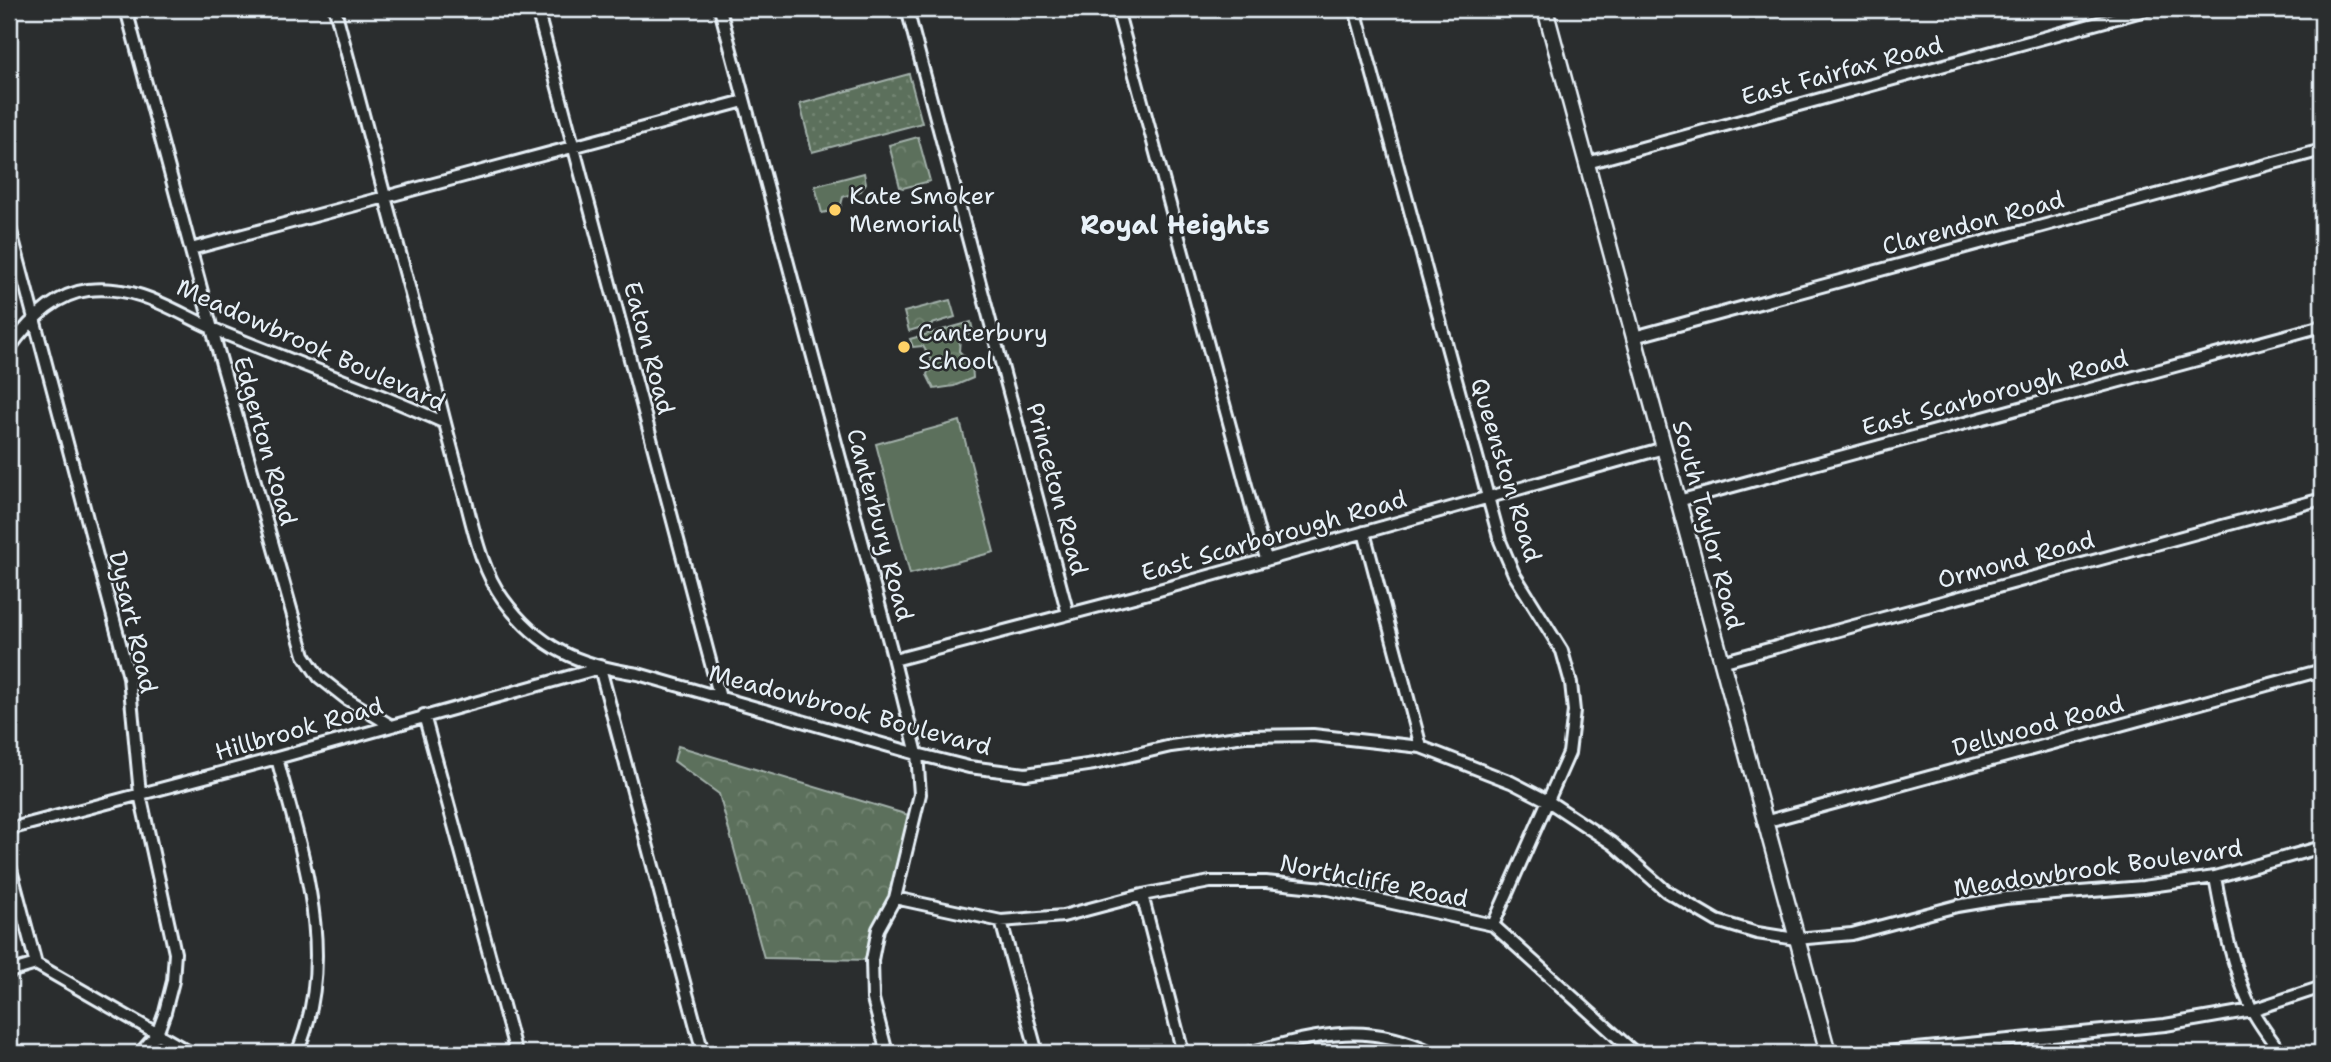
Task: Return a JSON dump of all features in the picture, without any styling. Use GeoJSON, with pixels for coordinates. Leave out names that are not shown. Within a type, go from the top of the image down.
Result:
{"type":"FeatureCollection","features":[{"type":"Feature","properties":{"kind":"main road","name":"South Taylor Road"},"geometry":{"type":"LineString","coordinates":[[1545,9],[1828,1053]]}},
{"type":"Feature","properties":{"kind":"street","name":"Edgerton Road"},"geometry":{"type":"LineString","coordinates":[[126,9],[304,655],[320,677],[347,699],[390,725]]}},
{"type":"Feature","properties":{"kind":"street"},"geometry":{"type":"LineString","coordinates":[[335,9],[445,423]]}},
{"type":"Feature","properties":{"kind":"street","name":"Eaton Road"},"geometry":{"type":"LineString","coordinates":[[537,9],[720,698]]}},
{"type":"Feature","properties":{"kind":"street","name":"Canterbury Road"},"geometry":{"type":"LineString","coordinates":[[720,9],[917,754],[920,794],[895,898],[878,929],[872,960],[873,999],[887,1053]]}},
{"type":"Feature","properties":{"kind":"street","name":"Princeton Road"},"geometry":{"type":"LineString","coordinates":[[907,9],[1068,614]]}},
{"type":"Feature","properties":{"kind":"street"},"geometry":{"type":"LineString","coordinates":[[1117,9],[1266,559]]}},
{"type":"Feature","properties":{"kind":"street","name":"Queenston Road"},"geometry":{"type":"LineString","coordinates":[[1355,9],[1500,541],[1514,574],[1562,651],[1571,683],[1574,711],[1569,753],[1493,925]]}},
{"type":"Feature","properties":{"kind":"street","name":"East Fairfax Road"},"geometry":{"type":"LineString","coordinates":[[1587,163],[2149,9]]}},
{"type":"Feature","properties":{"kind":"street"},"geometry":{"type":"LineString","coordinates":[[191,249],[744,101]]}},
{"type":"Feature","properties":{"kind":"street","name":"Clarendon Road"},"geometry":{"type":"LineString","coordinates":[[1634,337],[2322,150]]}},
{"type":"Feature","properties":{"kind":"street","name":"Dysart Road"},"geometry":{"type":"LineString","coordinates":[[9,224],[129,677],[139,794],[175,953],[169,999],[157,1034]]}},
{"type":"Feature","properties":{"kind":"street","name":"Meadowbrook Boulevard"},"geometry":{"type":"LineString","coordinates":[[9,349],[34,318],[71,294],[92,290],[116,290],[151,298],[212,329],[389,398],[445,423],[479,549],[494,584],[515,615],[533,633],[559,651],[600,668],[638,674],[969,767],[1026,774],[1094,764],[1171,746],[1245,736],[1313,735],[1421,747],[1511,782],[1548,801],[1613,844],[1666,891],[1717,921],[1796,939],[1852,934],[1957,906],[2005,898],[2143,887],[2216,877],[2322,847]]}},
{"type":"Feature","properties":{"kind":"street","name":"East Scarborough Road"},"geometry":{"type":"LineString","coordinates":[[1678,501],[2322,326]]}},
{"type":"Feature","properties":{"kind":"street","name":"East Scarborough Road"},"geometry":{"type":"LineString","coordinates":[[894,660],[1664,448]]}},
{"type":"Feature","properties":{"kind":"street","name":"Ormond Road"},"geometry":{"type":"LineString","coordinates":[[1721,662],[2322,499]]}},
{"type":"Feature","properties":{"kind":"street"},"geometry":{"type":"LineString","coordinates":[[1364,532],[1421,747]]}},
{"type":"Feature","properties":{"kind":"street"},"geometry":{"type":"LineString","coordinates":[[600,668],[703,1053]]}},
{"type":"Feature","properties":{"kind":"street","name":"Hillbrook Road"},"geometry":{"type":"LineString","coordinates":[[10,825],[277,758],[600,668]]}},
{"type":"Feature","properties":{"kind":"street","name":"Dellwood Road"},"geometry":{"type":"LineString","coordinates":[[1764,822],[2322,670]]}},
{"type":"Feature","properties":{"kind":"street"},"geometry":{"type":"LineString","coordinates":[[424,716],[516,1053]]}},
{"type":"Feature","properties":{"kind":"street"},"geometry":{"type":"LineString","coordinates":[[277,758],[312,893],[317,945],[311,1013],[297,1053]]}},
{"type":"Feature","properties":{"kind":"street"},"geometry":{"type":"LineString","coordinates":[[9,862],[36,964],[191,1053]]}},
{"type":"Feature","properties":{"kind":"street"},"geometry":{"type":"LineString","coordinates":[[2216,877],[2229,947],[2252,1010],[2281,1053]]}},
{"type":"Feature","properties":{"kind":"street","name":"Northcliffe Road"},"geometry":{"type":"LineString","coordinates":[[895,898],[1001,921],[1063,916],[1142,895],[1210,882],[1266,882],[1324,888],[1493,925],[1635,1053]]}},
{"type":"Feature","properties":{"kind":"street"},"geometry":{"type":"LineString","coordinates":[[1142,895],[1183,1053]]}},
{"type":"Feature","properties":{"kind":"street"},"geometry":{"type":"LineString","coordinates":[[1001,921],[1037,1053]]}},
{"type":"Feature","properties":{"kind":"street"},"geometry":{"type":"LineString","coordinates":[[9,972],[36,964]]}},
{"type":"Feature","properties":{"kind":"street"},"geometry":{"type":"LineString","coordinates":[[1875,1053],[2165,1025],[2252,1010],[2322,987]]}},
{"type":"Feature","properties":{"kind":"street"},"geometry":{"type":"LineString","coordinates":[[1248,1053],[1320,1034],[1360,1033],[1391,1036],[1433,1053]]}},
{"type":"Feature","properties":{"kind":"street"},"geometry":{"type":"LineString","coordinates":[[141,1053],[157,1034]]}},
{"type":"Feature","properties":{"kind":"green space"},"geometry":{"type":"Polygon","coordinates":[[[909,74],[922,123],[812,152],[800,104],[909,74]]]}},
{"type":"Feature","properties":{"kind":"green space"},"geometry":{"type":"Polygon","coordinates":[[[918,137],[930,181],[903,188],[900,187],[889,145],[918,137]]]}},
{"type":"Feature","properties":{"kind":"green space"},"geometry":{"type":"Polygon","coordinates":[[[864,173],[866,183],[861,191],[843,197],[840,209],[822,213],[815,186],[864,173]]]}},
{"type":"Feature","properties":{"kind":"green space"},"geometry":{"type":"Polygon","coordinates":[[[950,300],[955,317],[909,331],[904,312],[950,300]]]}},
{"type":"Feature","properties":{"kind":"green space"},"geometry":{"type":"Polygon","coordinates":[[[971,322],[973,331],[960,338],[959,351],[972,364],[973,378],[954,386],[934,389],[927,375],[931,360],[923,346],[913,347],[910,339],[971,322]]]}},
{"type":"Feature","properties":{"kind":"green space"},"geometry":{"type":"Polygon","coordinates":[[[960,421],[994,552],[910,574],[876,444],[960,421]]]}},
{"type":"Feature","properties":{"kind":"green space"},"geometry":{"type":"Polygon","coordinates":[[[678,746],[915,817],[872,960],[764,958],[719,794],[674,761],[678,746]]]}},
{"type":"Feature","properties":{"kind":"place","name":"Kate Smoker Memorial"},"geometry":{"type":"Point","coordinates":[835,210]}},
{"type":"Feature","properties":{"kind":"place","name":"Canterbury School"},"geometry":{"type":"Point","coordinates":[904,347]}},
{"type":"Feature","properties":{"kind":"district","name":"Royal Heights"},"geometry":{"type":"Point","coordinates":[1175,224]}}]}
